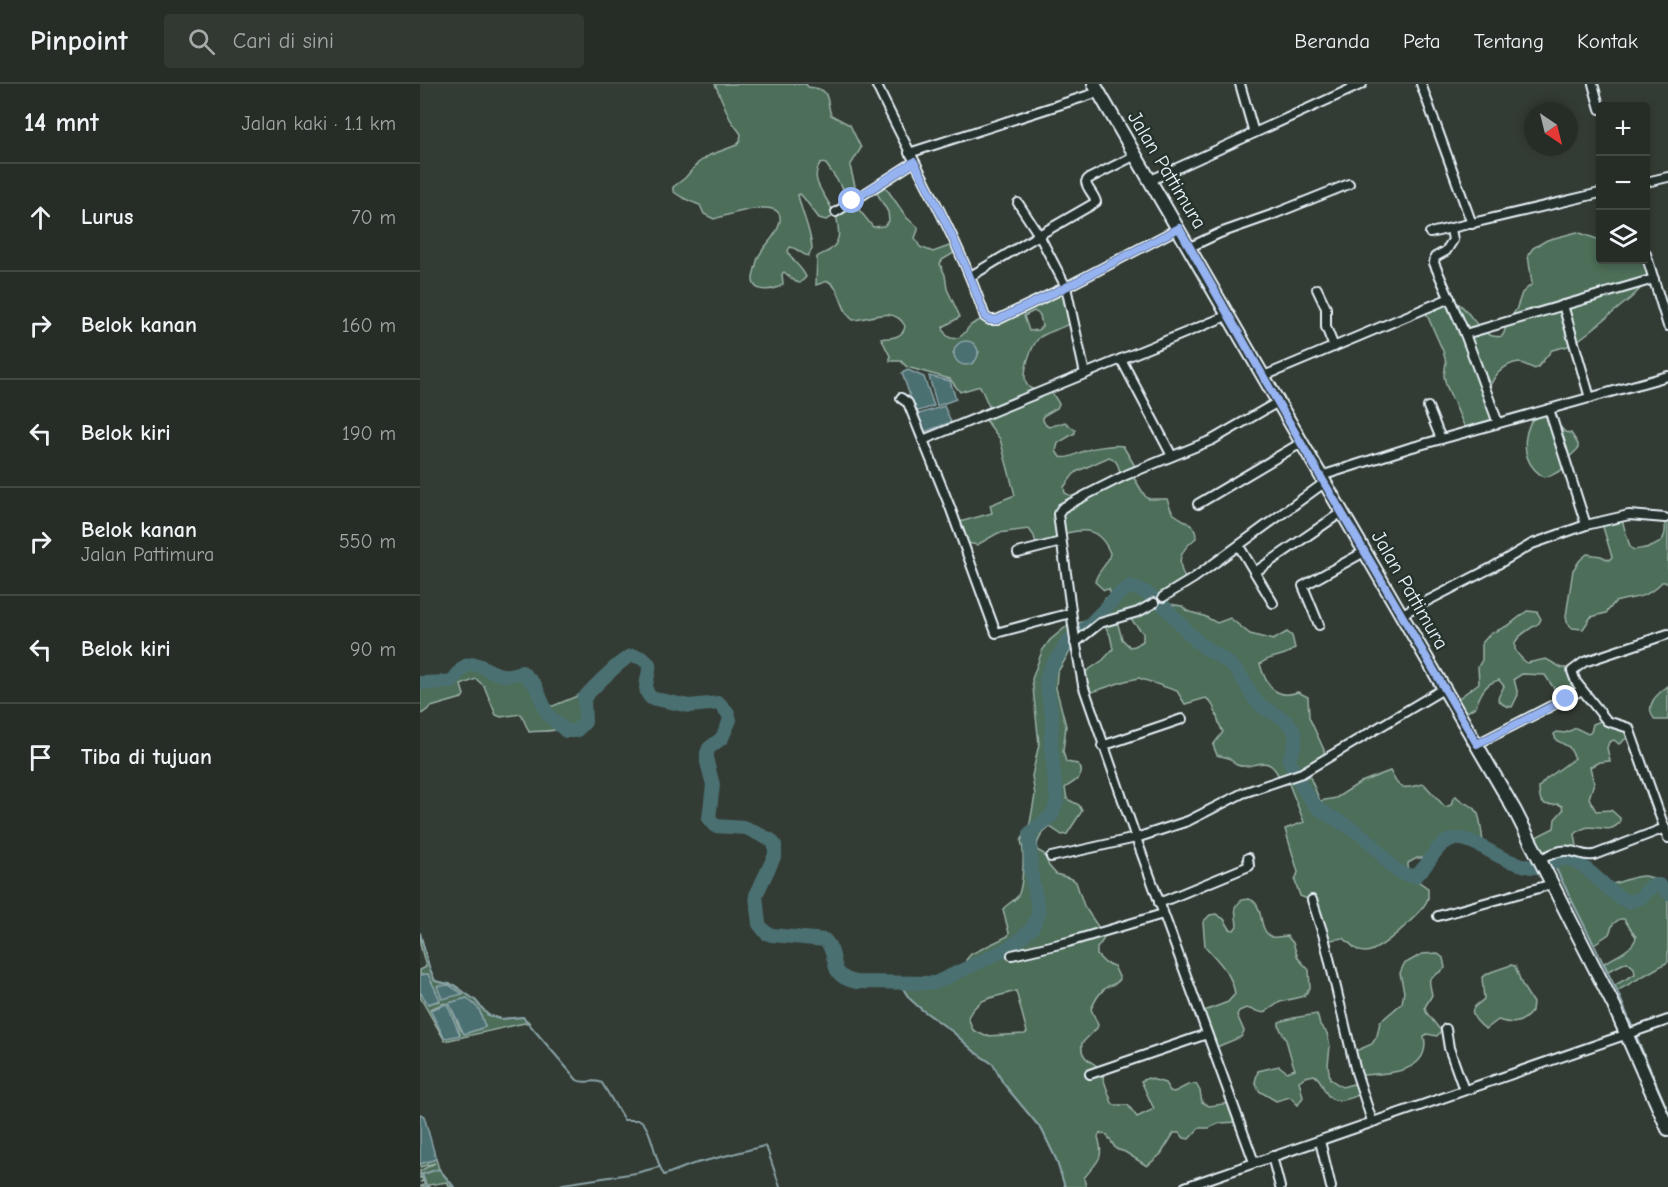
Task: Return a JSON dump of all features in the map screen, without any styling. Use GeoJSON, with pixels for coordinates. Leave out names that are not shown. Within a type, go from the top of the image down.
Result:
{"type":"FeatureCollection","features":[{"type":"Feature","properties":{"kind":"main road","name":"Jalan Pattimura"},"geometry":{"type":"LineString","coordinates":[[1097,88],[1477,744],[1546,870],[1630,1033],[1668,1129]]}},
{"type":"Feature","properties":{"kind":"street"},"geometry":{"type":"LineString","coordinates":[[876,84],[909,153],[953,235],[971,276],[985,317],[990,320],[997,320],[1066,287],[1179,228]]}},
{"type":"Feature","properties":{"kind":"street"},"geometry":{"type":"LineString","coordinates":[[1240,84],[1254,133]]}},
{"type":"Feature","properties":{"kind":"street"},"geometry":{"type":"LineString","coordinates":[[1151,180],[1362,84]]}},
{"type":"Feature","properties":{"kind":"street"},"geometry":{"type":"LineString","coordinates":[[1421,84],[1472,224]]}},
{"type":"Feature","properties":{"kind":"street"},"geometry":{"type":"LineString","coordinates":[[1593,84],[1598,102]]}},
{"type":"Feature","properties":{"kind":"street"},"geometry":{"type":"LineString","coordinates":[[909,153],[1097,88]]}},
{"type":"Feature","properties":{"kind":"street"},"geometry":{"type":"LineString","coordinates":[[971,276],[1093,204],[1095,198],[1086,182],[1088,179],[1136,155]]}},
{"type":"Feature","properties":{"kind":"street"},"geometry":{"type":"LineString","coordinates":[[836,212],[914,162]]}},
{"type":"Feature","properties":{"kind":"street"},"geometry":{"type":"LineString","coordinates":[[1650,181],[1668,177]]}},
{"type":"Feature","properties":{"kind":"street"},"geometry":{"type":"LineString","coordinates":[[1190,248],[1220,233],[1348,184]]}},
{"type":"Feature","properties":{"kind":"street"},"geometry":{"type":"LineString","coordinates":[[1430,233],[1596,195]]}},
{"type":"Feature","properties":{"kind":"street"},"geometry":{"type":"LineString","coordinates":[[1018,203],[1039,235],[1066,287],[1085,374]]}},
{"type":"Feature","properties":{"kind":"street"},"geometry":{"type":"LineString","coordinates":[[1451,229],[1453,240],[1446,250],[1435,257],[1434,263],[1465,334],[1498,423]]}},
{"type":"Feature","properties":{"kind":"street"},"geometry":{"type":"LineString","coordinates":[[1649,264],[1668,326]]}},
{"type":"Feature","properties":{"kind":"street"},"geometry":{"type":"LineString","coordinates":[[1465,334],[1653,279]]}},
{"type":"Feature","properties":{"kind":"street"},"geometry":{"type":"LineString","coordinates":[[1317,288],[1326,308],[1326,327],[1334,347]]}},
{"type":"Feature","properties":{"kind":"street"},"geometry":{"type":"LineString","coordinates":[[1264,376],[1450,298]]}},
{"type":"Feature","properties":{"kind":"street"},"geometry":{"type":"LineString","coordinates":[[1563,305],[1590,398]]}},
{"type":"Feature","properties":{"kind":"street"},"geometry":{"type":"LineString","coordinates":[[923,440],[1229,315]]}},
{"type":"Feature","properties":{"kind":"street"},"geometry":{"type":"LineString","coordinates":[[1121,359],[1172,456]]}},
{"type":"Feature","properties":{"kind":"street"},"geometry":{"type":"LineString","coordinates":[[1163,597],[1239,546],[1323,479],[1441,439],[1668,376]]}},
{"type":"Feature","properties":{"kind":"street"},"geometry":{"type":"LineString","coordinates":[[901,398],[908,403],[923,440],[996,633],[1071,613]]}},
{"type":"Feature","properties":{"kind":"street"},"geometry":{"type":"LineString","coordinates":[[1254,1161],[1102,746],[1083,685],[1073,630],[1058,514],[1062,508],[1122,477],[1212,440],[1278,402]]}},
{"type":"Feature","properties":{"kind":"street"},"geometry":{"type":"LineString","coordinates":[[1428,407],[1441,439]]}},
{"type":"Feature","properties":{"kind":"street"},"geometry":{"type":"LineString","coordinates":[[1549,409],[1586,525]]}},
{"type":"Feature","properties":{"kind":"street"},"geometry":{"type":"LineString","coordinates":[[1198,504],[1301,443]]}},
{"type":"Feature","properties":{"kind":"street"},"geometry":{"type":"LineString","coordinates":[[1255,572],[1342,512]]}},
{"type":"Feature","properties":{"kind":"street"},"geometry":{"type":"LineString","coordinates":[[1402,614],[1532,544],[1586,525],[1629,515],[1665,518]]}},
{"type":"Feature","properties":{"kind":"street"},"geometry":{"type":"LineString","coordinates":[[1018,553],[1061,542]]}},
{"type":"Feature","properties":{"kind":"street"},"geometry":{"type":"LineString","coordinates":[[1239,546],[1273,603]]}},
{"type":"Feature","properties":{"kind":"street"},"geometry":{"type":"LineString","coordinates":[[1319,625],[1304,586],[1366,552]]}},
{"type":"Feature","properties":{"kind":"street"},"geometry":{"type":"LineString","coordinates":[[1075,642],[1100,623],[1138,612],[1154,603]]}},
{"type":"Feature","properties":{"kind":"street"},"geometry":{"type":"LineString","coordinates":[[1668,634],[1577,666],[1572,671],[1582,690],[1607,722],[1629,728],[1668,838]]}},
{"type":"Feature","properties":{"kind":"street"},"geometry":{"type":"LineString","coordinates":[[1052,856],[1136,838],[1188,821],[1243,793],[1302,773],[1445,688]]}},
{"type":"Feature","properties":{"kind":"street"},"geometry":{"type":"LineString","coordinates":[[1477,744],[1582,690]]}},
{"type":"Feature","properties":{"kind":"street"},"geometry":{"type":"LineString","coordinates":[[1102,746],[1182,719]]}},
{"type":"Feature","properties":{"kind":"street"},"geometry":{"type":"LineString","coordinates":[[1438,916],[1546,870],[1562,850],[1582,856],[1594,855],[1665,828]]}},
{"type":"Feature","properties":{"kind":"street"},"geometry":{"type":"LineString","coordinates":[[1159,903],[1249,866],[1248,858]]}},
{"type":"Feature","properties":{"kind":"street"},"geometry":{"type":"LineString","coordinates":[[1312,900],[1324,937],[1356,1072],[1372,1121]]}},
{"type":"Feature","properties":{"kind":"street"},"geometry":{"type":"LineString","coordinates":[[1012,955],[1068,942],[1163,914]]}},
{"type":"Feature","properties":{"kind":"street"},"geometry":{"type":"LineString","coordinates":[[1185,1187],[1254,1161],[1320,1141],[1372,1121],[1668,1020]]}},
{"type":"Feature","properties":{"kind":"street"},"geometry":{"type":"LineString","coordinates":[[1446,1029],[1449,1048],[1464,1090]]}},
{"type":"Feature","properties":{"kind":"street"},"geometry":{"type":"LineString","coordinates":[[1090,1074],[1207,1034]]}},
{"type":"Feature","properties":{"kind":"street"},"geometry":{"type":"LineString","coordinates":[[1320,1141],[1331,1187]]}},
{"type":"Feature","properties":{"kind":"street"},"geometry":{"type":"LineString","coordinates":[[1272,1156],[1280,1187]]}},
{"type":"Feature","properties":{"kind":"green space"},"geometry":{"type":"Polygon","coordinates":[[[715,84],[806,84],[808,87],[821,90],[826,95],[831,115],[850,125],[861,148],[850,166],[855,186],[853,190],[847,192],[844,190],[826,164],[821,163],[817,170],[818,183],[834,216],[826,220],[819,218],[803,197],[798,195],[812,249],[808,256],[790,247],[788,251],[806,277],[800,283],[784,272],[782,274],[783,284],[775,288],[765,290],[754,284],[753,275],[759,257],[777,230],[780,218],[777,211],[758,208],[714,219],[704,214],[700,205],[673,191],[673,187],[685,178],[698,163],[710,155],[737,145],[740,141],[741,134],[730,119],[715,84]]]}},
{"type":"Feature","properties":{"kind":"green space"},"geometry":{"type":"Polygon","coordinates":[[[882,182],[907,218],[918,227],[915,238],[920,247],[933,252],[952,245],[957,251],[942,260],[940,264],[945,275],[947,289],[960,317],[943,327],[949,337],[961,336],[971,325],[985,317],[990,320],[1066,287],[1070,323],[1036,341],[1027,362],[1025,378],[1030,388],[1053,394],[1059,404],[1057,408],[1043,416],[1045,424],[1049,427],[1065,422],[1075,430],[1075,433],[1058,443],[1056,451],[1060,457],[1066,457],[1092,449],[1123,446],[1136,468],[1131,473],[1145,496],[1149,499],[1167,499],[1173,513],[1194,529],[1196,538],[1185,548],[1180,563],[1187,582],[1166,595],[1169,604],[1182,606],[1187,611],[1217,623],[1230,618],[1250,634],[1273,640],[1287,632],[1292,636],[1295,648],[1260,664],[1265,678],[1277,692],[1290,694],[1298,692],[1308,697],[1309,717],[1324,750],[1325,759],[1307,770],[1320,801],[1336,798],[1361,782],[1390,771],[1401,786],[1424,784],[1445,807],[1451,805],[1456,796],[1476,810],[1480,822],[1483,841],[1480,847],[1464,840],[1453,840],[1442,846],[1432,858],[1417,858],[1408,863],[1412,875],[1428,888],[1428,898],[1419,912],[1391,938],[1366,952],[1356,949],[1343,938],[1330,940],[1324,937],[1312,901],[1300,896],[1295,881],[1298,872],[1285,829],[1304,822],[1287,779],[1281,781],[1276,771],[1266,763],[1249,766],[1236,765],[1228,758],[1217,755],[1213,745],[1223,732],[1210,701],[1206,698],[1185,704],[1177,691],[1139,678],[1089,693],[1081,675],[1103,660],[1113,649],[1110,635],[1104,624],[1117,621],[1122,639],[1130,647],[1143,641],[1143,633],[1127,615],[1112,618],[1075,643],[1057,673],[1056,688],[1066,726],[1063,751],[1066,762],[1078,764],[1081,768],[1078,778],[1065,788],[1067,799],[1079,805],[1082,811],[1067,834],[1062,835],[1050,827],[1047,829],[1039,840],[1037,850],[1044,854],[1049,866],[1056,874],[1076,882],[1084,906],[1103,934],[1103,940],[1097,948],[1097,955],[1105,963],[1114,966],[1120,979],[1102,991],[1091,1009],[1098,1025],[1082,1043],[1083,1053],[1088,1060],[1104,1071],[1103,1078],[1112,1103],[1128,1105],[1137,1117],[1154,1109],[1141,1081],[1148,1078],[1165,1083],[1170,1091],[1174,1092],[1196,1084],[1202,1102],[1209,1106],[1230,1103],[1239,1122],[1219,1123],[1209,1128],[1199,1128],[1189,1139],[1184,1138],[1180,1133],[1174,1133],[1161,1154],[1147,1166],[1116,1149],[1107,1135],[1100,1133],[1098,1137],[1100,1156],[1084,1178],[1086,1187],[1065,1187],[1056,1159],[1042,1130],[1003,1083],[993,1064],[921,1009],[909,998],[899,982],[935,983],[968,968],[966,960],[971,954],[1008,936],[1003,909],[1018,896],[1020,891],[1023,860],[1021,841],[1030,823],[1035,795],[1032,776],[1039,744],[1032,679],[1042,651],[1050,640],[1067,626],[1086,621],[1102,608],[1105,599],[1111,595],[1109,589],[1104,590],[1095,582],[1108,561],[1110,553],[1101,538],[1096,534],[1083,531],[1060,535],[1061,542],[1037,548],[1034,536],[1029,529],[998,533],[977,545],[963,542],[956,523],[992,513],[990,505],[1015,495],[1000,439],[982,415],[991,411],[980,386],[960,392],[950,379],[907,367],[901,361],[890,361],[890,356],[881,338],[893,338],[900,335],[905,326],[900,320],[895,316],[882,315],[853,320],[833,285],[828,281],[816,285],[817,257],[830,250],[837,241],[836,212],[852,201],[873,227],[884,226],[889,221],[888,212],[874,188],[882,182]],[[1034,311],[1024,316],[1029,331],[1038,330],[1042,326],[1040,315],[1034,311]],[[963,342],[953,353],[970,363],[976,359],[979,352],[963,342]],[[1109,457],[1078,471],[1064,487],[1065,493],[1075,498],[1121,477],[1116,462],[1109,457]],[[1016,991],[989,998],[978,1005],[968,1017],[973,1030],[985,1036],[1025,1034],[1027,1032],[1016,991]]]}},
{"type":"Feature","properties":{"kind":"green space"},"geometry":{"type":"Polygon","coordinates":[[[1577,232],[1596,239],[1596,264],[1648,264],[1653,276],[1631,298],[1572,345],[1552,350],[1535,369],[1519,362],[1502,369],[1491,383],[1488,395],[1494,424],[1467,432],[1446,385],[1444,376],[1446,362],[1426,307],[1454,302],[1465,309],[1487,333],[1502,336],[1522,293],[1532,284],[1528,255],[1533,248],[1547,240],[1577,232]]]}},
{"type":"Feature","properties":{"kind":"green space"},"geometry":{"type":"Polygon","coordinates":[[[1545,415],[1565,432],[1571,433],[1578,444],[1578,449],[1565,461],[1562,470],[1544,477],[1531,465],[1527,457],[1525,441],[1534,416],[1545,415]]]}},
{"type":"Feature","properties":{"kind":"green space"},"geometry":{"type":"Polygon","coordinates":[[[1668,519],[1668,582],[1662,582],[1645,595],[1615,602],[1606,613],[1591,617],[1583,629],[1572,628],[1566,616],[1573,570],[1587,554],[1609,560],[1612,557],[1603,527],[1604,523],[1622,520],[1630,547],[1634,550],[1659,543],[1665,534],[1665,521],[1668,519]]]}},
{"type":"Feature","properties":{"kind":"green space"},"geometry":{"type":"Polygon","coordinates":[[[1527,611],[1537,612],[1541,619],[1516,640],[1515,650],[1519,656],[1527,663],[1546,659],[1562,668],[1569,668],[1582,690],[1566,699],[1557,693],[1545,675],[1522,674],[1514,679],[1518,695],[1512,707],[1504,705],[1498,698],[1504,686],[1499,680],[1486,687],[1475,707],[1467,712],[1458,701],[1479,683],[1478,667],[1482,660],[1482,643],[1490,634],[1509,625],[1527,611]]]}},
{"type":"Feature","properties":{"kind":"green space"},"geometry":{"type":"Polygon","coordinates":[[[474,664],[496,674],[522,672],[535,685],[543,705],[553,706],[589,691],[583,701],[585,722],[574,731],[561,728],[529,732],[521,714],[501,717],[496,715],[484,686],[476,679],[461,685],[464,695],[462,698],[431,707],[420,715],[420,683],[452,682],[462,668],[474,664]]]}},
{"type":"Feature","properties":{"kind":"green space"},"geometry":{"type":"Polygon","coordinates":[[[1668,686],[1668,720],[1655,720],[1650,710],[1651,705],[1668,686]]]}},
{"type":"Feature","properties":{"kind":"green space"},"geometry":{"type":"Polygon","coordinates":[[[1606,719],[1625,726],[1632,734],[1619,744],[1614,740],[1609,742],[1607,748],[1610,761],[1599,762],[1590,767],[1594,783],[1589,798],[1596,811],[1611,810],[1620,818],[1620,822],[1610,829],[1588,827],[1582,829],[1575,834],[1577,846],[1574,849],[1541,859],[1530,840],[1554,828],[1555,819],[1563,810],[1558,804],[1542,803],[1539,787],[1546,779],[1575,758],[1569,747],[1556,740],[1554,734],[1565,733],[1576,728],[1588,734],[1593,724],[1606,719]]]}},
{"type":"Feature","properties":{"kind":"green space"},"geometry":{"type":"Polygon","coordinates":[[[1563,858],[1581,864],[1604,885],[1647,876],[1652,878],[1655,885],[1668,886],[1668,962],[1617,991],[1615,985],[1635,974],[1634,968],[1627,962],[1608,971],[1604,963],[1628,949],[1636,937],[1624,919],[1620,919],[1613,924],[1609,934],[1594,944],[1553,863],[1563,858]]]}},
{"type":"Feature","properties":{"kind":"green space"},"geometry":{"type":"Polygon","coordinates":[[[1249,899],[1258,906],[1267,934],[1272,937],[1287,936],[1293,943],[1298,958],[1309,970],[1310,988],[1304,996],[1280,1002],[1264,1013],[1246,1008],[1239,1011],[1237,1015],[1244,1031],[1241,1037],[1212,1049],[1199,1013],[1228,1002],[1235,994],[1228,974],[1205,946],[1203,922],[1210,915],[1216,914],[1224,919],[1230,929],[1234,930],[1237,926],[1235,907],[1242,900],[1249,899]]]}},
{"type":"Feature","properties":{"kind":"green space"},"geometry":{"type":"Polygon","coordinates":[[[420,933],[435,981],[454,985],[475,1000],[488,1015],[501,1019],[523,1017],[529,1022],[445,1041],[420,997],[420,992],[428,1004],[440,1001],[428,974],[420,975],[420,970],[426,967],[420,944],[420,933]],[[467,998],[449,1003],[460,1029],[465,1034],[485,1027],[479,1009],[467,998]],[[445,1003],[430,1009],[444,1037],[460,1034],[458,1030],[445,1003]]]}},
{"type":"Feature","properties":{"kind":"green space"},"geometry":{"type":"Polygon","coordinates":[[[1437,953],[1443,958],[1445,968],[1431,978],[1432,995],[1425,1007],[1426,1012],[1441,1031],[1437,1036],[1427,1034],[1424,1036],[1425,1049],[1421,1058],[1414,1065],[1393,1072],[1359,1075],[1351,1053],[1372,1044],[1377,1036],[1380,1022],[1402,1003],[1404,992],[1400,973],[1404,964],[1422,954],[1437,953]]]}},
{"type":"Feature","properties":{"kind":"green space"},"geometry":{"type":"Polygon","coordinates":[[[1511,965],[1515,966],[1522,985],[1533,1003],[1532,1011],[1521,1021],[1508,1023],[1498,1020],[1486,1029],[1476,1020],[1472,1012],[1475,1006],[1484,999],[1482,977],[1511,965]]]}},
{"type":"Feature","properties":{"kind":"green space"},"geometry":{"type":"Polygon","coordinates":[[[1317,1014],[1320,1025],[1327,1033],[1330,1046],[1328,1065],[1330,1079],[1342,1087],[1357,1083],[1361,1094],[1342,1100],[1332,1099],[1314,1075],[1299,1081],[1303,1097],[1298,1105],[1290,1097],[1276,1101],[1259,1091],[1255,1082],[1258,1071],[1279,1066],[1287,1072],[1295,1069],[1279,1022],[1317,1014]]]}},
{"type":"Feature","properties":{"kind":"green space"},"geometry":{"type":"Polygon","coordinates":[[[436,1159],[439,1169],[454,1187],[450,1187],[447,1182],[420,1187],[424,1185],[424,1181],[420,1182],[423,1177],[420,1178],[420,1171],[435,1163],[420,1167],[420,1164],[436,1159]]]}},
{"type":"Feature","properties":{"kind":"water"},"geometry":{"type":"Polygon","coordinates":[[[966,341],[974,345],[978,353],[974,361],[966,365],[958,361],[954,353],[958,345],[966,341]]]}},
{"type":"Feature","properties":{"kind":"water"},"geometry":{"type":"Polygon","coordinates":[[[908,370],[924,377],[934,406],[919,411],[915,410],[902,373],[908,370]]]}},
{"type":"Feature","properties":{"kind":"water"},"geometry":{"type":"Polygon","coordinates":[[[929,376],[950,381],[956,399],[937,406],[929,376]]]}},
{"type":"Feature","properties":{"kind":"water"},"geometry":{"type":"Polygon","coordinates":[[[944,406],[951,422],[924,432],[916,415],[944,406]]]}},
{"type":"Feature","properties":{"kind":"water"},"geometry":{"type":"Polygon","coordinates":[[[428,974],[440,1000],[428,1004],[420,992],[420,975],[428,974]]]}},
{"type":"Feature","properties":{"kind":"water"},"geometry":{"type":"Polygon","coordinates":[[[449,985],[463,994],[442,999],[437,986],[449,985]]]}},
{"type":"Feature","properties":{"kind":"water"},"geometry":{"type":"Polygon","coordinates":[[[467,998],[479,1009],[485,1027],[464,1034],[449,1003],[467,998]]]}},
{"type":"Feature","properties":{"kind":"water"},"geometry":{"type":"Polygon","coordinates":[[[447,1004],[460,1035],[447,1038],[444,1037],[430,1010],[447,1004]]]}},
{"type":"Feature","properties":{"kind":"water"},"geometry":{"type":"Polygon","coordinates":[[[420,1114],[424,1116],[436,1159],[420,1164],[420,1114]]]}},
{"type":"Feature","properties":{"kind":"waterway"},"geometry":{"type":"LineString","coordinates":[[420,683],[452,682],[464,667],[474,664],[499,674],[522,672],[535,685],[548,715],[566,731],[576,731],[585,722],[584,698],[615,668],[628,658],[635,656],[649,664],[646,690],[651,698],[689,706],[719,703],[728,713],[730,720],[722,738],[709,748],[707,753],[713,785],[709,818],[715,826],[746,828],[771,840],[775,845],[775,855],[756,895],[759,924],[766,933],[772,935],[825,940],[830,946],[840,975],[856,982],[935,983],[1005,950],[1032,928],[1039,913],[1031,872],[1030,833],[1052,815],[1057,801],[1051,747],[1052,717],[1046,681],[1049,670],[1068,641],[1087,627],[1119,594],[1130,586],[1152,596],[1200,644],[1233,667],[1260,705],[1290,725],[1295,733],[1295,741],[1289,759],[1309,798],[1323,812],[1363,836],[1389,864],[1401,873],[1415,876],[1444,843],[1464,839],[1507,860],[1526,866],[1540,867],[1563,859],[1574,861],[1628,902],[1639,899],[1653,885],[1659,885],[1668,893]]}},
{"type":"Feature","properties":{"kind":"waterway"},"geometry":{"type":"LineString","coordinates":[[1553,863],[1618,993],[1668,1111]]}},
{"type":"Feature","properties":{"kind":"waterway"},"geometry":{"type":"LineString","coordinates":[[420,933],[435,981],[454,985],[475,1000],[488,1015],[501,1019],[523,1017],[577,1080],[602,1083],[624,1120],[640,1120],[644,1124],[664,1175],[693,1164],[764,1146],[780,1187]]}},
{"type":"Feature","properties":{"kind":"waterway"},"geometry":{"type":"LineString","coordinates":[[899,982],[909,998],[921,1009],[993,1064],[1003,1083],[1042,1130],[1056,1159],[1065,1187]]}},
{"type":"Feature","properties":{"kind":"waterway"},"geometry":{"type":"LineString","coordinates":[[557,1187],[659,1167]]}},
{"type":"Feature","properties":{"kind":"waterway"},"geometry":{"type":"LineString","coordinates":[[420,1175],[439,1169],[454,1187]]}},
{"type":"Feature","properties":{"kind":"waterway"},"geometry":{"type":"LineString","coordinates":[[422,1174],[427,1187]]}},
{"type":"Feature","properties":{"kind":"route"},"geometry":{"type":"LineString","coordinates":[[852,201],[914,162],[953,235],[971,276],[985,317],[990,320],[997,320],[1066,287],[1179,228],[1301,443],[1477,744],[1566,699]]}}]}
